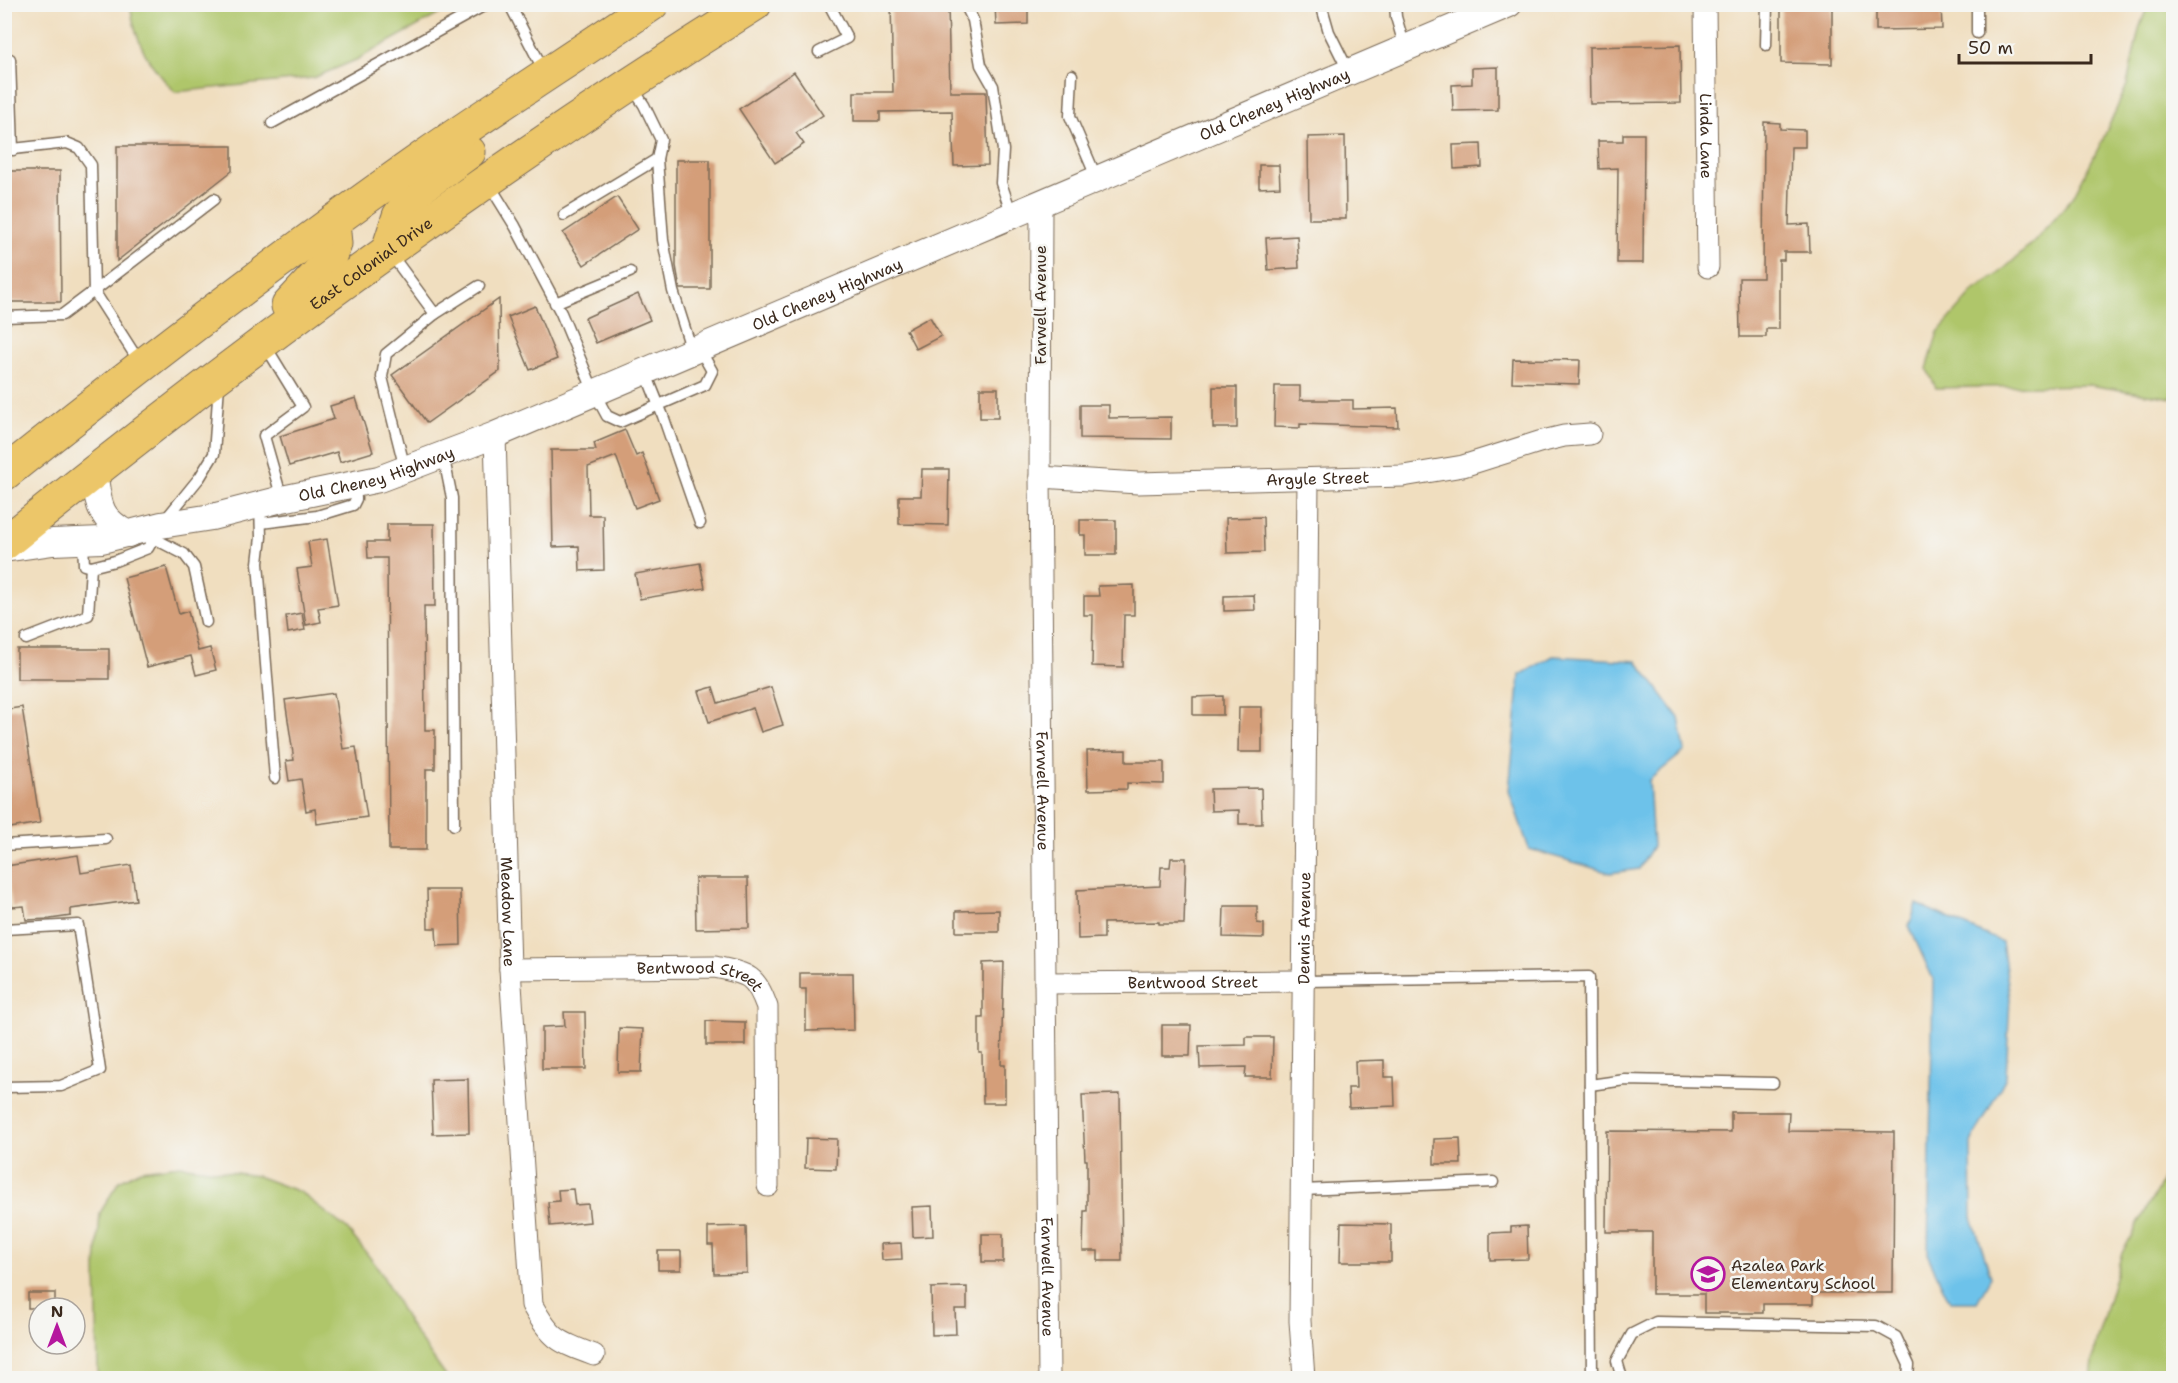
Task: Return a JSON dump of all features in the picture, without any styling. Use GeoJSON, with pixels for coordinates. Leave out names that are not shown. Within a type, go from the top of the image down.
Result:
{"type":"FeatureCollection","features":[{"type":"Feature","properties":{"kind":"highway"},"geometry":{"type":"LineString","coordinates":[[4,474],[141,366],[333,222],[427,155],[652,4]]}},
{"type":"Feature","properties":{"kind":"highway"},"geometry":{"type":"LineString","coordinates":[[678,52],[731,4]]}},
{"type":"Feature","properties":{"kind":"highway","name":"East Colonial Drive"},"geometry":{"type":"LineString","coordinates":[[4,544],[94,471],[388,250],[630,84],[754,4]]}},
{"type":"Feature","properties":{"kind":"highway"},"geometry":{"type":"LineString","coordinates":[[388,250],[399,216],[420,188],[529,108],[539,81]]}},
{"type":"Feature","properties":{"kind":"highway"},"geometry":{"type":"LineString","coordinates":[[241,359],[326,265],[335,244],[333,222]]}},
{"type":"Feature","properties":{"kind":"street","name":"Old Cheney Highway"},"geometry":{"type":"LineString","coordinates":[[4,549],[53,542],[102,540],[128,534],[158,532],[268,509],[355,483],[378,479],[495,435],[1509,4]]}},
{"type":"Feature","properties":{"kind":"street","name":"Linda Lane"},"geometry":{"type":"LineString","coordinates":[[1705,4],[1708,267]]}},
{"type":"Feature","properties":{"kind":"street","name":"Farwell Avenue"},"geometry":{"type":"LineString","coordinates":[[1041,203],[1040,477],[1049,1378]]}},
{"type":"Feature","properties":{"kind":"street","name":"Argyle Street"},"geometry":{"type":"LineString","coordinates":[[1040,477],[1138,483],[1413,474],[1463,466],[1548,440],[1590,434]]}},
{"type":"Feature","properties":{"kind":"street","name":"Meadow Lane"},"geometry":{"type":"LineString","coordinates":[[495,435],[510,969],[532,1305],[544,1326],[562,1344],[594,1355]]}},
{"type":"Feature","properties":{"kind":"street"},"geometry":{"type":"LineString","coordinates":[[94,471],[102,511],[107,520],[128,534]]}},
{"type":"Feature","properties":{"kind":"street","name":"Dennis Avenue"},"geometry":{"type":"LineString","coordinates":[[1304,1378],[1300,1321],[1308,479]]}},
{"type":"Feature","properties":{"kind":"street","name":"Bentwood Street"},"geometry":{"type":"LineString","coordinates":[[510,969],[715,968],[742,973],[759,986],[767,1007],[768,1186]]}},
{"type":"Feature","properties":{"kind":"street","name":"Bentwood Street"},"geometry":{"type":"LineString","coordinates":[[1045,983],[1305,981]]}},
{"type":"Feature","properties":{"kind":"lane"},"geometry":{"type":"LineString","coordinates":[[272,123],[487,4]]}},
{"type":"Feature","properties":{"kind":"lane"},"geometry":{"type":"LineString","coordinates":[[512,4],[539,81]]}},
{"type":"Feature","properties":{"kind":"lane"},"geometry":{"type":"LineString","coordinates":[[819,52],[847,38],[829,4]]}},
{"type":"Feature","properties":{"kind":"lane"},"geometry":{"type":"LineString","coordinates":[[965,4],[973,20],[981,65],[993,86],[1004,150],[1001,183],[1012,215]]}},
{"type":"Feature","properties":{"kind":"lane"},"geometry":{"type":"LineString","coordinates":[[1321,4],[1329,32],[1349,73]]}},
{"type":"Feature","properties":{"kind":"lane"},"geometry":{"type":"LineString","coordinates":[[1395,4],[1396,17],[1406,48]]}},
{"type":"Feature","properties":{"kind":"lane"},"geometry":{"type":"LineString","coordinates":[[1766,45],[1767,4]]}},
{"type":"Feature","properties":{"kind":"lane"},"geometry":{"type":"LineString","coordinates":[[1977,4],[1977,33]]}},
{"type":"Feature","properties":{"kind":"lane"},"geometry":{"type":"LineString","coordinates":[[10,59],[9,150],[67,143],[79,148],[91,165],[94,291],[141,366]]}},
{"type":"Feature","properties":{"kind":"lane"},"geometry":{"type":"LineString","coordinates":[[1072,75],[1070,116],[1097,179]]}},
{"type":"Feature","properties":{"kind":"lane"},"geometry":{"type":"LineString","coordinates":[[487,181],[515,226],[555,303],[607,416],[620,422],[705,385],[712,371],[695,350],[673,291],[663,240],[657,159],[661,140],[644,105],[630,84]]}},
{"type":"Feature","properties":{"kind":"lane"},"geometry":{"type":"LineString","coordinates":[[564,215],[657,159]]}},
{"type":"Feature","properties":{"kind":"lane"},"geometry":{"type":"LineString","coordinates":[[4,317],[62,315],[214,199]]}},
{"type":"Feature","properties":{"kind":"lane"},"geometry":{"type":"LineString","coordinates":[[388,250],[435,314]]}},
{"type":"Feature","properties":{"kind":"lane"},"geometry":{"type":"LineString","coordinates":[[555,303],[630,272]]}},
{"type":"Feature","properties":{"kind":"lane"},"geometry":{"type":"LineString","coordinates":[[405,469],[382,378],[386,354],[435,314],[480,286]]}},
{"type":"Feature","properties":{"kind":"lane"},"geometry":{"type":"LineString","coordinates":[[82,542],[84,565],[91,567],[116,561],[148,549],[214,454],[241,359],[303,407],[264,436],[268,509],[258,563],[275,777]]}},
{"type":"Feature","properties":{"kind":"lane"},"geometry":{"type":"LineString","coordinates":[[645,371],[700,523]]}},
{"type":"Feature","properties":{"kind":"lane"},"geometry":{"type":"LineString","coordinates":[[443,454],[452,498],[454,825]]}},
{"type":"Feature","properties":{"kind":"lane"},"geometry":{"type":"LineString","coordinates":[[158,532],[184,554],[194,567],[206,622]]}},
{"type":"Feature","properties":{"kind":"lane"},"geometry":{"type":"LineString","coordinates":[[26,639],[88,615],[91,567]]}},
{"type":"Feature","properties":{"kind":"lane"},"geometry":{"type":"LineString","coordinates":[[4,846],[106,839]]}},
{"type":"Feature","properties":{"kind":"lane"},"geometry":{"type":"LineString","coordinates":[[4,929],[78,925],[100,1070],[61,1086],[4,1088]]}},
{"type":"Feature","properties":{"kind":"lane"},"geometry":{"type":"LineString","coordinates":[[1305,981],[1589,976],[1592,1378]]}},
{"type":"Feature","properties":{"kind":"lane"},"geometry":{"type":"LineString","coordinates":[[1590,1085],[1625,1080],[1773,1083]]}},
{"type":"Feature","properties":{"kind":"lane"},"geometry":{"type":"LineString","coordinates":[[1302,1190],[1493,1182]]}},
{"type":"Feature","properties":{"kind":"lane"},"geometry":{"type":"LineString","coordinates":[[1622,1378],[1617,1361],[1632,1334],[1656,1322],[1668,1322],[1876,1326],[1896,1336],[1909,1365],[1908,1378]]}},
{"type":"Feature","properties":{"kind":"green space"},"geometry":{"type":"Polygon","coordinates":[[[130,4],[448,5],[443,12],[356,60],[313,78],[175,92],[157,72],[145,53],[136,31],[130,4]]]}},
{"type":"Feature","properties":{"kind":"green space"},"geometry":{"type":"Polygon","coordinates":[[[2148,5],[2173,5],[2173,398],[2089,385],[1936,388],[1927,369],[1938,332],[1975,290],[1996,276],[2034,242],[2073,197],[2103,139],[2127,85],[2139,29],[2148,5]]]}},
{"type":"Feature","properties":{"kind":"green space"},"geometry":{"type":"Polygon","coordinates":[[[2173,1151],[2173,1378],[2091,1378],[2095,1346],[2122,1253],[2161,1183],[2173,1151]]]}},
{"type":"Feature","properties":{"kind":"green space"},"geometry":{"type":"Polygon","coordinates":[[[180,1165],[257,1176],[300,1192],[347,1229],[379,1269],[409,1324],[447,1378],[98,1378],[96,1266],[100,1213],[119,1181],[141,1170],[180,1165]]]}},
{"type":"Feature","properties":{"kind":"water"},"geometry":{"type":"Polygon","coordinates":[[[1553,656],[1637,661],[1679,718],[1685,751],[1649,780],[1653,846],[1639,869],[1610,873],[1529,849],[1509,791],[1520,675],[1553,656]]]}},
{"type":"Feature","properties":{"kind":"water"},"geometry":{"type":"Polygon","coordinates":[[[1917,904],[2002,942],[2010,998],[2006,1077],[1971,1143],[1972,1217],[1991,1277],[1977,1302],[1950,1302],[1928,1256],[1933,979],[1909,926],[1917,904]]]}},
{"type":"Feature","properties":{"kind":"building"},"geometry":{"type":"Polygon","coordinates":[[[891,4],[948,4],[950,92],[986,92],[988,165],[954,166],[952,111],[880,112],[880,121],[854,121],[854,92],[893,92],[891,4]]]}},
{"type":"Feature","properties":{"kind":"building"},"geometry":{"type":"Polygon","coordinates":[[[995,4],[1028,4],[1028,24],[996,25],[995,4]]]}},
{"type":"Feature","properties":{"kind":"building"},"geometry":{"type":"Polygon","coordinates":[[[1781,4],[1832,4],[1832,64],[1781,63],[1781,4]]]}},
{"type":"Feature","properties":{"kind":"building"},"geometry":{"type":"Polygon","coordinates":[[[1876,4],[1941,4],[1942,29],[1876,30],[1876,4]]]}},
{"type":"Feature","properties":{"kind":"building"},"geometry":{"type":"Polygon","coordinates":[[[1680,45],[1681,103],[1590,104],[1589,47],[1680,45]]]}},
{"type":"Feature","properties":{"kind":"building"},"geometry":{"type":"Polygon","coordinates":[[[1498,67],[1498,110],[1453,111],[1452,85],[1472,84],[1472,68],[1498,67]]]}},
{"type":"Feature","properties":{"kind":"building"},"geometry":{"type":"Polygon","coordinates":[[[794,72],[823,115],[796,133],[804,144],[775,163],[739,109],[794,72]]]}},
{"type":"Feature","properties":{"kind":"building"},"geometry":{"type":"Polygon","coordinates":[[[1764,122],[1780,123],[1780,129],[1805,130],[1805,147],[1791,147],[1789,225],[1809,224],[1810,252],[1784,252],[1784,260],[1779,260],[1779,329],[1766,329],[1766,337],[1740,337],[1739,278],[1763,278],[1764,122]]]}},
{"type":"Feature","properties":{"kind":"building"},"geometry":{"type":"Polygon","coordinates":[[[1623,134],[1644,134],[1643,263],[1617,263],[1618,168],[1599,169],[1598,141],[1623,141],[1623,134]]]}},
{"type":"Feature","properties":{"kind":"building"},"geometry":{"type":"Polygon","coordinates":[[[1345,136],[1346,219],[1309,219],[1308,137],[1345,136]]]}},
{"type":"Feature","properties":{"kind":"building"},"geometry":{"type":"Polygon","coordinates":[[[1481,144],[1482,167],[1454,169],[1453,145],[1481,144]]]}},
{"type":"Feature","properties":{"kind":"building"},"geometry":{"type":"Polygon","coordinates":[[[117,146],[232,146],[232,171],[117,261],[117,146]]]}},
{"type":"Feature","properties":{"kind":"building"},"geometry":{"type":"Polygon","coordinates":[[[676,160],[710,160],[710,289],[680,289],[676,266],[676,160]]]}},
{"type":"Feature","properties":{"kind":"building"},"geometry":{"type":"Polygon","coordinates":[[[1259,165],[1279,165],[1280,187],[1259,188],[1259,165]]]}},
{"type":"Feature","properties":{"kind":"building"},"geometry":{"type":"Polygon","coordinates":[[[4,171],[60,171],[61,302],[4,302],[4,171]]]}},
{"type":"Feature","properties":{"kind":"building"},"geometry":{"type":"Polygon","coordinates":[[[617,197],[638,229],[584,265],[563,233],[617,197]]]}},
{"type":"Feature","properties":{"kind":"building"},"geometry":{"type":"Polygon","coordinates":[[[1297,236],[1299,268],[1268,270],[1266,238],[1297,236]]]}},
{"type":"Feature","properties":{"kind":"building"},"geometry":{"type":"Polygon","coordinates":[[[638,294],[650,320],[596,343],[585,318],[638,294]]]}},
{"type":"Feature","properties":{"kind":"building"},"geometry":{"type":"Polygon","coordinates":[[[499,299],[500,371],[427,423],[392,375],[499,299]]]}},
{"type":"Feature","properties":{"kind":"building"},"geometry":{"type":"Polygon","coordinates":[[[535,306],[557,359],[530,370],[508,317],[535,306]]]}},
{"type":"Feature","properties":{"kind":"building"},"geometry":{"type":"Polygon","coordinates":[[[930,317],[941,336],[916,349],[906,330],[930,317]]]}},
{"type":"Feature","properties":{"kind":"building"},"geometry":{"type":"Polygon","coordinates":[[[1513,359],[1580,360],[1579,384],[1512,382],[1513,359]]]}},
{"type":"Feature","properties":{"kind":"building"},"geometry":{"type":"Polygon","coordinates":[[[1275,386],[1300,386],[1300,400],[1353,400],[1353,409],[1397,408],[1398,427],[1300,424],[1300,428],[1274,427],[1275,386]]]}},
{"type":"Feature","properties":{"kind":"building"},"geometry":{"type":"Polygon","coordinates":[[[1213,387],[1237,387],[1237,428],[1213,428],[1213,387]]]}},
{"type":"Feature","properties":{"kind":"building"},"geometry":{"type":"Polygon","coordinates":[[[980,388],[998,388],[998,418],[980,418],[980,388]]]}},
{"type":"Feature","properties":{"kind":"building"},"geometry":{"type":"Polygon","coordinates":[[[356,398],[373,452],[340,462],[337,452],[289,466],[280,436],[334,419],[330,406],[356,398]]]}},
{"type":"Feature","properties":{"kind":"building"},"geometry":{"type":"Polygon","coordinates":[[[1080,405],[1109,405],[1109,418],[1171,417],[1171,439],[1080,438],[1080,405]]]}},
{"type":"Feature","properties":{"kind":"building"},"geometry":{"type":"Polygon","coordinates":[[[625,430],[636,456],[642,453],[659,499],[635,508],[616,456],[588,467],[589,515],[603,515],[604,570],[580,571],[579,546],[553,547],[551,450],[596,450],[594,443],[625,430]]]}},
{"type":"Feature","properties":{"kind":"building"},"geometry":{"type":"Polygon","coordinates":[[[922,469],[949,469],[948,525],[899,524],[899,496],[921,496],[922,469]]]}},
{"type":"Feature","properties":{"kind":"building"},"geometry":{"type":"Polygon","coordinates":[[[1263,517],[1264,552],[1227,553],[1226,518],[1263,517]]]}},
{"type":"Feature","properties":{"kind":"building"},"geometry":{"type":"Polygon","coordinates":[[[1080,520],[1116,520],[1116,555],[1085,555],[1085,535],[1080,535],[1080,520]]]}},
{"type":"Feature","properties":{"kind":"building"},"geometry":{"type":"Polygon","coordinates":[[[387,524],[434,524],[435,606],[424,606],[425,730],[435,730],[435,769],[426,769],[426,850],[389,850],[387,558],[368,558],[367,542],[387,542],[387,524]]]}},
{"type":"Feature","properties":{"kind":"building"},"geometry":{"type":"Polygon","coordinates":[[[327,539],[338,605],[318,608],[321,622],[306,625],[297,569],[312,567],[308,542],[327,539]]]}},
{"type":"Feature","properties":{"kind":"building"},"geometry":{"type":"Polygon","coordinates":[[[700,563],[705,588],[640,599],[635,574],[700,563]]]}},
{"type":"Feature","properties":{"kind":"building"},"geometry":{"type":"Polygon","coordinates":[[[166,567],[179,614],[188,611],[198,651],[210,648],[216,670],[196,675],[191,656],[147,667],[124,578],[166,567]]]}},
{"type":"Feature","properties":{"kind":"building"},"geometry":{"type":"Polygon","coordinates":[[[1134,585],[1134,615],[1124,615],[1123,667],[1092,666],[1093,615],[1084,615],[1084,596],[1099,596],[1098,586],[1134,585]]]}},
{"type":"Feature","properties":{"kind":"building"},"geometry":{"type":"Polygon","coordinates":[[[1254,595],[1255,610],[1224,611],[1224,596],[1254,595]]]}},
{"type":"Feature","properties":{"kind":"building"},"geometry":{"type":"Polygon","coordinates":[[[302,613],[305,630],[288,633],[286,616],[302,613]]]}},
{"type":"Feature","properties":{"kind":"building"},"geometry":{"type":"Polygon","coordinates":[[[17,649],[109,649],[109,679],[17,679],[17,649]]]}},
{"type":"Feature","properties":{"kind":"building"},"geometry":{"type":"Polygon","coordinates":[[[713,687],[718,703],[771,687],[783,725],[761,732],[753,708],[709,722],[699,691],[713,687]]]}},
{"type":"Feature","properties":{"kind":"building"},"geometry":{"type":"Polygon","coordinates":[[[334,693],[343,749],[356,747],[367,817],[317,824],[315,809],[306,811],[301,779],[289,781],[286,761],[294,760],[285,700],[334,693]]]}},
{"type":"Feature","properties":{"kind":"building"},"geometry":{"type":"Polygon","coordinates":[[[1223,696],[1223,715],[1193,715],[1193,697],[1223,696]]]}},
{"type":"Feature","properties":{"kind":"building"},"geometry":{"type":"Polygon","coordinates":[[[22,707],[40,823],[4,829],[4,710],[22,707]]]}},
{"type":"Feature","properties":{"kind":"building"},"geometry":{"type":"Polygon","coordinates":[[[1239,707],[1262,707],[1262,752],[1238,752],[1239,707]]]}},
{"type":"Feature","properties":{"kind":"building"},"geometry":{"type":"Polygon","coordinates":[[[1126,750],[1126,762],[1164,762],[1164,784],[1127,783],[1127,789],[1088,790],[1087,751],[1126,750]]]}},
{"type":"Feature","properties":{"kind":"building"},"geometry":{"type":"Polygon","coordinates":[[[1261,788],[1262,824],[1239,824],[1239,810],[1211,811],[1210,789],[1261,788]]]}},
{"type":"Feature","properties":{"kind":"building"},"geometry":{"type":"Polygon","coordinates":[[[78,855],[81,873],[131,865],[136,900],[71,909],[71,916],[50,919],[26,920],[24,906],[12,907],[6,866],[78,855]]]}},
{"type":"Feature","properties":{"kind":"building"},"geometry":{"type":"Polygon","coordinates":[[[1171,858],[1186,858],[1184,924],[1104,923],[1104,938],[1078,939],[1077,890],[1160,886],[1161,867],[1170,867],[1171,858]]]}},
{"type":"Feature","properties":{"kind":"building"},"geometry":{"type":"Polygon","coordinates":[[[695,878],[748,878],[749,928],[696,929],[695,878]]]}},
{"type":"Feature","properties":{"kind":"building"},"geometry":{"type":"Polygon","coordinates":[[[427,890],[460,890],[461,945],[437,946],[436,928],[428,928],[427,890]]]}},
{"type":"Feature","properties":{"kind":"building"},"geometry":{"type":"Polygon","coordinates":[[[1224,906],[1257,906],[1257,923],[1264,924],[1264,938],[1223,937],[1224,906]]]}},
{"type":"Feature","properties":{"kind":"building"},"geometry":{"type":"Polygon","coordinates":[[[999,910],[999,932],[956,932],[956,911],[999,910]]]}},
{"type":"Feature","properties":{"kind":"building"},"geometry":{"type":"Polygon","coordinates":[[[1004,962],[1001,1065],[1005,1065],[1005,1103],[983,1103],[979,1018],[983,1018],[983,963],[1004,962]]]}},
{"type":"Feature","properties":{"kind":"building"},"geometry":{"type":"Polygon","coordinates":[[[800,973],[853,973],[854,1030],[806,1031],[806,989],[800,989],[800,973]]]}},
{"type":"Feature","properties":{"kind":"building"},"geometry":{"type":"Polygon","coordinates":[[[564,1012],[585,1012],[586,1069],[542,1069],[542,1027],[565,1026],[564,1012]]]}},
{"type":"Feature","properties":{"kind":"building"},"geometry":{"type":"Polygon","coordinates":[[[706,1021],[745,1022],[745,1045],[706,1045],[706,1021]]]}},
{"type":"Feature","properties":{"kind":"building"},"geometry":{"type":"Polygon","coordinates":[[[1162,1025],[1191,1025],[1190,1056],[1162,1056],[1162,1025]]]}},
{"type":"Feature","properties":{"kind":"building"},"geometry":{"type":"Polygon","coordinates":[[[619,1028],[643,1029],[641,1072],[618,1072],[619,1028]]]}},
{"type":"Feature","properties":{"kind":"building"},"geometry":{"type":"Polygon","coordinates":[[[1246,1037],[1273,1037],[1272,1077],[1245,1077],[1246,1067],[1200,1068],[1199,1046],[1246,1045],[1246,1037]]]}},
{"type":"Feature","properties":{"kind":"building"},"geometry":{"type":"Polygon","coordinates":[[[1384,1060],[1384,1077],[1394,1077],[1395,1106],[1349,1108],[1348,1088],[1356,1088],[1355,1061],[1384,1060]]]}},
{"type":"Feature","properties":{"kind":"building"},"geometry":{"type":"Polygon","coordinates":[[[468,1079],[469,1133],[433,1134],[431,1080],[468,1079]]]}},
{"type":"Feature","properties":{"kind":"building"},"geometry":{"type":"Polygon","coordinates":[[[1120,1094],[1122,1261],[1098,1261],[1098,1251],[1083,1251],[1084,1211],[1087,1211],[1087,1160],[1085,1160],[1082,1095],[1120,1094]]]}},
{"type":"Feature","properties":{"kind":"building"},"geometry":{"type":"Polygon","coordinates":[[[1731,1112],[1789,1112],[1788,1131],[1894,1132],[1893,1293],[1813,1293],[1813,1304],[1763,1304],[1763,1313],[1704,1313],[1704,1294],[1652,1294],[1652,1232],[1606,1232],[1607,1131],[1731,1132],[1731,1112]]]}},
{"type":"Feature","properties":{"kind":"building"},"geometry":{"type":"Polygon","coordinates":[[[806,1138],[837,1139],[836,1169],[805,1168],[806,1138]]]}},
{"type":"Feature","properties":{"kind":"building"},"geometry":{"type":"Polygon","coordinates":[[[1460,1138],[1461,1164],[1434,1164],[1434,1139],[1460,1138]]]}},
{"type":"Feature","properties":{"kind":"building"},"geometry":{"type":"Polygon","coordinates":[[[573,1189],[575,1205],[588,1204],[590,1222],[550,1226],[548,1202],[559,1201],[558,1190],[573,1189]]]}},
{"type":"Feature","properties":{"kind":"building"},"geometry":{"type":"Polygon","coordinates":[[[932,1206],[933,1236],[913,1237],[912,1207],[932,1206]]]}},
{"type":"Feature","properties":{"kind":"building"},"geometry":{"type":"Polygon","coordinates":[[[1341,1223],[1391,1224],[1391,1262],[1340,1262],[1341,1223]]]}},
{"type":"Feature","properties":{"kind":"building"},"geometry":{"type":"Polygon","coordinates":[[[746,1226],[747,1273],[714,1274],[713,1245],[708,1245],[708,1227],[746,1226]]]}},
{"type":"Feature","properties":{"kind":"building"},"geometry":{"type":"Polygon","coordinates":[[[1527,1226],[1528,1259],[1490,1260],[1490,1233],[1511,1232],[1511,1227],[1527,1226]]]}},
{"type":"Feature","properties":{"kind":"building"},"geometry":{"type":"Polygon","coordinates":[[[982,1234],[1003,1234],[1003,1262],[982,1262],[982,1234]]]}},
{"type":"Feature","properties":{"kind":"building"},"geometry":{"type":"Polygon","coordinates":[[[901,1243],[902,1259],[882,1260],[881,1244],[901,1243]]]}},
{"type":"Feature","properties":{"kind":"building"},"geometry":{"type":"Polygon","coordinates":[[[658,1251],[681,1251],[681,1270],[658,1270],[658,1251]]]}},
{"type":"Feature","properties":{"kind":"building"},"geometry":{"type":"Polygon","coordinates":[[[967,1287],[967,1309],[955,1309],[956,1334],[932,1335],[931,1288],[967,1287]]]}},
{"type":"Feature","properties":{"kind":"building"},"geometry":{"type":"Polygon","coordinates":[[[28,1293],[55,1293],[55,1296],[28,1296],[28,1293]]]}},
{"type":"Feature","properties":{"kind":"place","name":"Azalea Park Elementary School"},"geometry":{"type":"Point","coordinates":[1708,1274]}}]}
